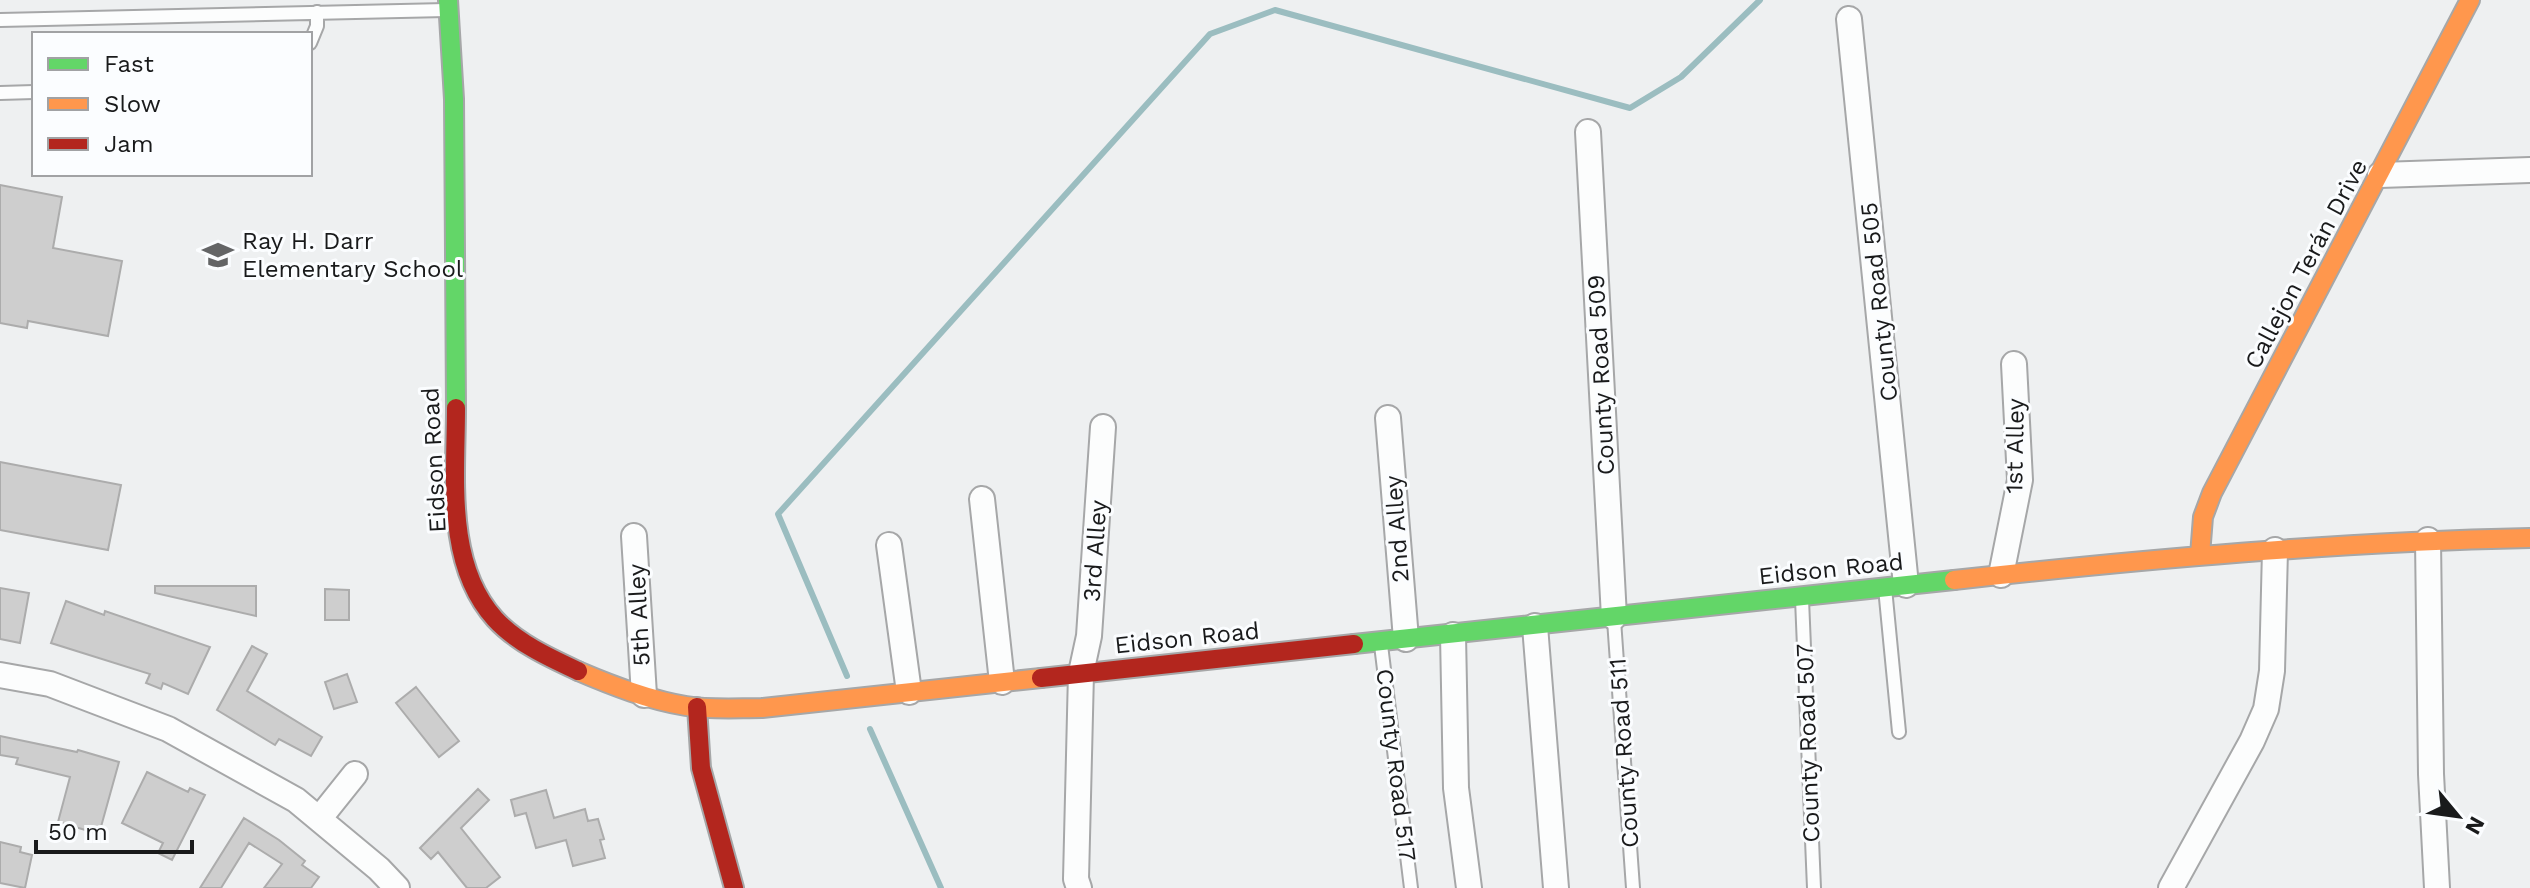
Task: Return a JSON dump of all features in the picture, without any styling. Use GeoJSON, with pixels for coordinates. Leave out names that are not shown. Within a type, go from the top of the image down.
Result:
{"type":"FeatureCollection","features":[{"type":"Feature","properties":{"kind":"street","name":"Callejon Terán Drive"},"geometry":{"type":"LineString","coordinates":[[2200,555],[2203,517],[2212,493],[2470,0]]}},
{"type":"Feature","properties":{"kind":"street","name":"Eidson Road"},"geometry":{"type":"LineString","coordinates":[[449,5],[454,99],[456,498],[466,567],[484,607],[512,637],[544,656],[644,695],[697,707],[762,708],[2200,555],[2428,540],[2530,538]]}},
{"type":"Feature","properties":{"kind":"street","name":"County Road 505"},"geometry":{"type":"LineString","coordinates":[[1849,19],[1896,586]]}},
{"type":"Feature","properties":{"kind":"street","name":"County Road 509"},"geometry":{"type":"LineString","coordinates":[[1588,132],[1614,617]]}},
{"type":"Feature","properties":{"kind":"street"},"geometry":{"type":"LineString","coordinates":[[2380,175],[2530,170]]}},
{"type":"Feature","properties":{"kind":"street","name":"1st Alley"},"geometry":{"type":"LineString","coordinates":[[2001,575],[2020,480],[2014,364]]}},
{"type":"Feature","properties":{"kind":"street","name":"2nd Alley"},"geometry":{"type":"LineString","coordinates":[[1388,418],[1406,639]]}},
{"type":"Feature","properties":{"kind":"street","name":"3rd Alley"},"geometry":{"type":"LineString","coordinates":[[1079,888],[1076,879],[1076,822],[1081,673],[1089,636],[1103,427]]}},
{"type":"Feature","properties":{"kind":"street"},"geometry":{"type":"LineString","coordinates":[[982,499],[1002,682]]}},
{"type":"Feature","properties":{"kind":"street","name":"5th Alley"},"geometry":{"type":"LineString","coordinates":[[634,536],[644,695]]}},
{"type":"Feature","properties":{"kind":"street"},"geometry":{"type":"LineString","coordinates":[[2428,540],[2431,774],[2437,888]]}},
{"type":"Feature","properties":{"kind":"street"},"geometry":{"type":"LineString","coordinates":[[889,545],[909,692]]}},
{"type":"Feature","properties":{"kind":"street"},"geometry":{"type":"LineString","coordinates":[[2171,888],[2252,741],[2266,709],[2272,671],[2275,550]]}},
{"type":"Feature","properties":{"kind":"street"},"geometry":{"type":"LineString","coordinates":[[1535,626],[1556,888]]}},
{"type":"Feature","properties":{"kind":"street"},"geometry":{"type":"LineString","coordinates":[[1453,635],[1456,788],[1469,888]]}},
{"type":"Feature","properties":{"kind":"street"},"geometry":{"type":"LineString","coordinates":[[0,675],[50,684],[168,729],[296,800],[379,869],[397,888]]}},
{"type":"Feature","properties":{"kind":"street"},"geometry":{"type":"LineString","coordinates":[[697,707],[701,768],[734,888]]}},
{"type":"Feature","properties":{"kind":"street"},"geometry":{"type":"LineString","coordinates":[[319,819],[355,774]]}},
{"type":"Feature","properties":{"kind":"lane"},"geometry":{"type":"LineString","coordinates":[[0,20],[317,12],[449,5]]}},
{"type":"Feature","properties":{"kind":"lane"},"geometry":{"type":"LineString","coordinates":[[312,38],[317,26],[317,12]]}},
{"type":"Feature","properties":{"kind":"lane"},"geometry":{"type":"LineString","coordinates":[[0,93],[32,92]]}},
{"type":"Feature","properties":{"kind":"lane"},"geometry":{"type":"LineString","coordinates":[[1896,586],[1899,732]]}},
{"type":"Feature","properties":{"kind":"lane","name":"County Road 507"},"geometry":{"type":"LineString","coordinates":[[1802,597],[1814,888]]}},
{"type":"Feature","properties":{"kind":"lane","name":"County Road 511"},"geometry":{"type":"LineString","coordinates":[[1614,617],[1633,888]]}},
{"type":"Feature","properties":{"kind":"lane","name":"County Road 517"},"geometry":{"type":"LineString","coordinates":[[1381,641],[1411,888]]}},
{"type":"Feature","properties":{"kind":"building"},"geometry":{"type":"Polygon","coordinates":[[[0,185],[62,197],[53,248],[122,261],[108,336],[28,321],[27,328],[0,323],[0,185]]]}},
{"type":"Feature","properties":{"kind":"building"},"geometry":{"type":"Polygon","coordinates":[[[0,462],[121,485],[108,550],[0,530],[0,462]]]}},
{"type":"Feature","properties":{"kind":"building"},"geometry":{"type":"Polygon","coordinates":[[[155,586],[256,586],[256,616],[155,593],[155,586]]]}},
{"type":"Feature","properties":{"kind":"building"},"geometry":{"type":"Polygon","coordinates":[[[0,588],[29,593],[20,643],[0,639],[0,588]]]}},
{"type":"Feature","properties":{"kind":"building"},"geometry":{"type":"Polygon","coordinates":[[[325,589],[349,590],[349,620],[325,620],[325,589]]]}},
{"type":"Feature","properties":{"kind":"building"},"geometry":{"type":"Polygon","coordinates":[[[66,601],[210,647],[188,694],[163,683],[161,689],[146,683],[150,674],[51,643],[66,601]]]}},
{"type":"Feature","properties":{"kind":"building"},"geometry":{"type":"Polygon","coordinates":[[[252,646],[267,654],[247,691],[322,737],[311,756],[279,739],[275,745],[217,710],[252,646]]]}},
{"type":"Feature","properties":{"kind":"building"},"geometry":{"type":"Polygon","coordinates":[[[347,674],[357,702],[334,709],[325,682],[347,674]]]}},
{"type":"Feature","properties":{"kind":"building"},"geometry":{"type":"Polygon","coordinates":[[[416,687],[459,741],[439,757],[396,703],[416,687]]]}},
{"type":"Feature","properties":{"kind":"building"},"geometry":{"type":"Polygon","coordinates":[[[0,736],[78,750],[119,762],[99,834],[58,822],[70,777],[16,764],[18,758],[0,755],[0,736]]]}},
{"type":"Feature","properties":{"kind":"building"},"geometry":{"type":"Polygon","coordinates":[[[147,772],[188,792],[190,788],[205,795],[172,860],[158,853],[163,843],[122,823],[147,772]]]}},
{"type":"Feature","properties":{"kind":"building"},"geometry":{"type":"Polygon","coordinates":[[[478,789],[489,800],[461,828],[500,877],[486,888],[467,888],[438,852],[431,859],[420,848],[478,789]]]}},
{"type":"Feature","properties":{"kind":"building"},"geometry":{"type":"Polygon","coordinates":[[[546,790],[554,818],[585,809],[588,821],[598,819],[605,858],[573,866],[566,840],[536,848],[526,813],[515,816],[511,800],[546,790]]]}},
{"type":"Feature","properties":{"kind":"building"},"geometry":{"type":"Polygon","coordinates":[[[244,818],[305,861],[302,865],[319,877],[311,888],[264,888],[282,864],[249,843],[221,888],[200,888],[244,818]]]}},
{"type":"Feature","properties":{"kind":"building"},"geometry":{"type":"Polygon","coordinates":[[[0,842],[21,847],[20,852],[32,855],[25,888],[0,883],[0,842]]]}},
{"type":"Feature","properties":{"kind":"waterway"},"geometry":{"type":"LineString","coordinates":[[847,676],[778,514],[1210,34],[1275,10],[1630,108],[1681,77],[1760,0]]}},
{"type":"Feature","properties":{"kind":"waterway"},"geometry":{"type":"LineString","coordinates":[[870,729],[941,888]]}},
{"type":"Feature","properties":{"kind":"traffic: fast"},"geometry":{"type":"LineString","coordinates":[[448,0],[454,99],[456,408]]}},
{"type":"Feature","properties":{"kind":"traffic: fast"},"geometry":{"type":"LineString","coordinates":[[1354,644],[1954,580]]}},
{"type":"Feature","properties":{"kind":"traffic: slow"},"geometry":{"type":"LineString","coordinates":[[2200,555],[2203,517],[2212,493],[2470,0]]}},
{"type":"Feature","properties":{"kind":"traffic: slow"},"geometry":{"type":"LineString","coordinates":[[1954,580],[2242,553],[2386,543],[2530,538]]}},
{"type":"Feature","properties":{"kind":"traffic: slow"},"geometry":{"type":"LineString","coordinates":[[578,671],[658,700],[714,708],[762,708],[1041,678]]}},
{"type":"Feature","properties":{"kind":"traffic: jam"},"geometry":{"type":"LineString","coordinates":[[456,408],[457,518],[468,572],[479,597],[495,619],[513,635],[578,671]]}},
{"type":"Feature","properties":{"kind":"traffic: jam"},"geometry":{"type":"LineString","coordinates":[[1041,678],[1354,644]]}},
{"type":"Feature","properties":{"kind":"traffic: jam"},"geometry":{"type":"LineString","coordinates":[[697,707],[701,768],[734,888]]}},
{"type":"Feature","properties":{"kind":"place","name":"Ray H. Darr Elementary School"},"geometry":{"type":"Point","coordinates":[218,255]}}]}
